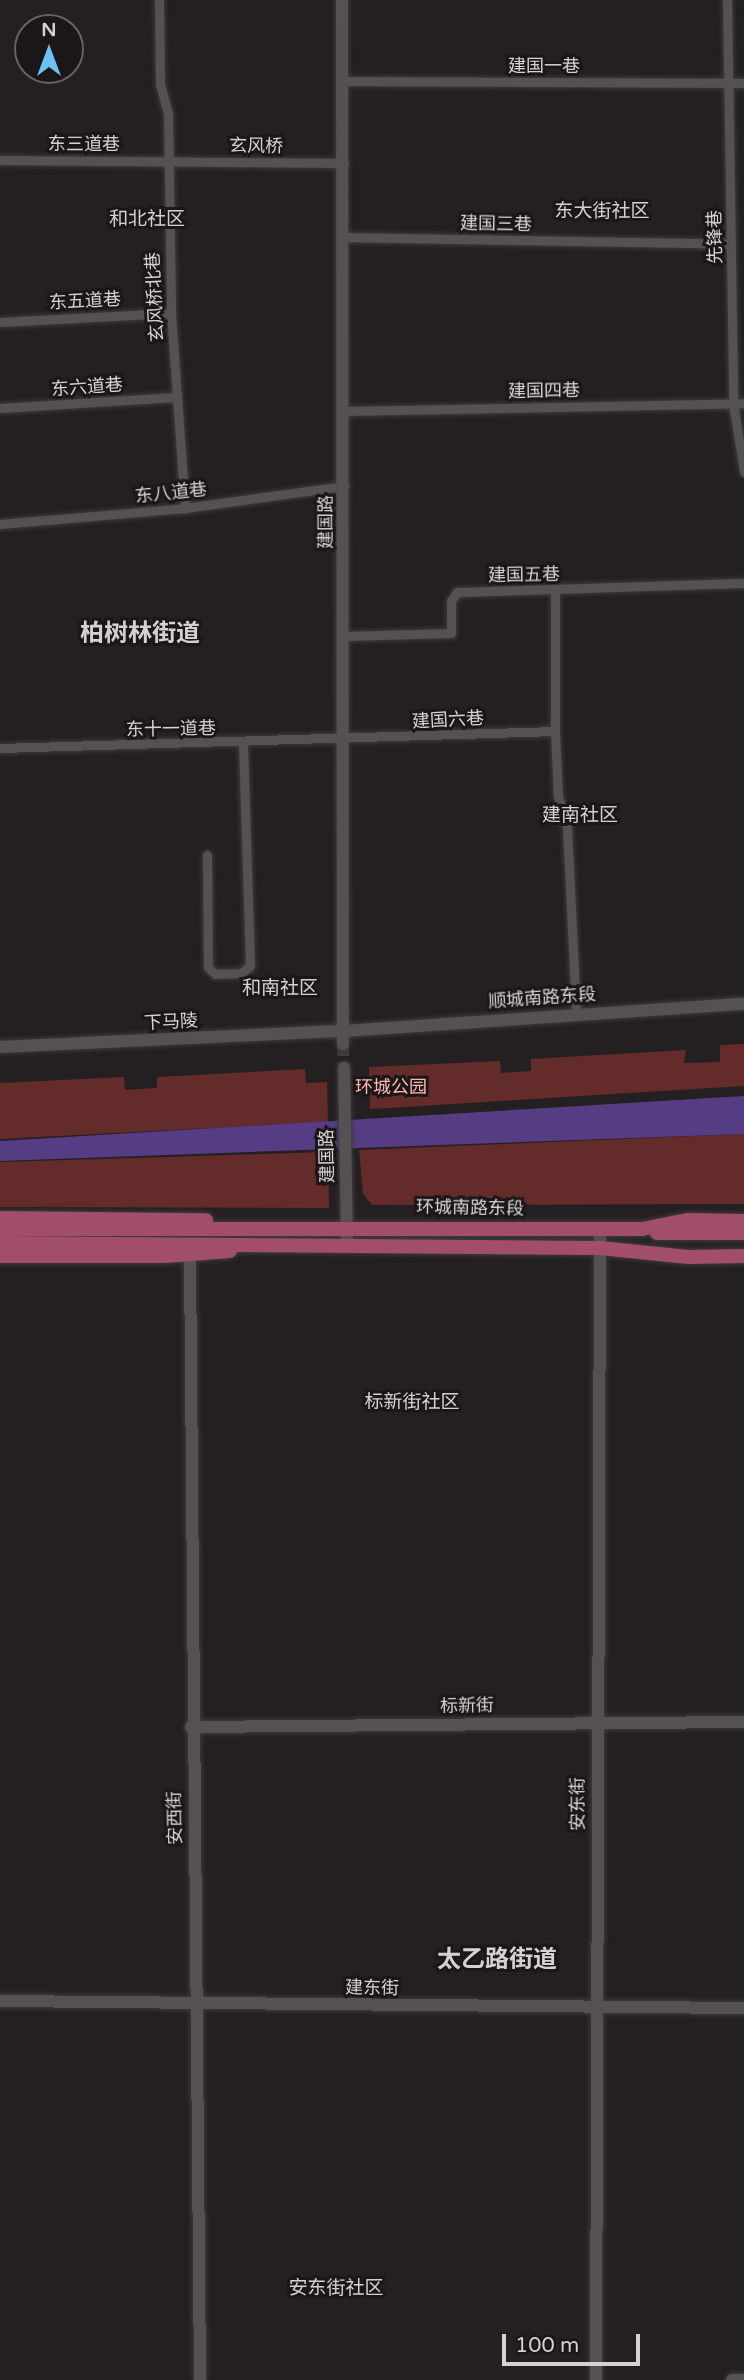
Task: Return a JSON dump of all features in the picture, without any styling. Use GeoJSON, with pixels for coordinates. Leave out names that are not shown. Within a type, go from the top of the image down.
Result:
{"type":"FeatureCollection","features":[{"type":"Feature","properties":{"kind":"main road","name":"环城南路东段"},"geometry":{"type":"LineString","coordinates":[[0,1218],[171,1217],[298,1228]]}},
{"type":"Feature","properties":{"kind":"main road","name":"环城南路东段"},"geometry":{"type":"LineString","coordinates":[[642,1229],[688,1220],[744,1221]]}},
{"type":"Feature","properties":{"kind":"main road","name":"环城南路东段"},"geometry":{"type":"LineString","coordinates":[[0,1229],[346,1226],[600,1228],[744,1233]]}},
{"type":"Feature","properties":{"kind":"main road"},"geometry":{"type":"LineString","coordinates":[[0,1243],[744,1247]]}},
{"type":"Feature","properties":{"kind":"main road"},"geometry":{"type":"LineString","coordinates":[[0,1256],[190,1256],[301,1244]]}},
{"type":"Feature","properties":{"kind":"main road"},"geometry":{"type":"LineString","coordinates":[[643,1248],[689,1256],[744,1256]]}},
{"type":"Feature","properties":{"kind":"street","name":"玄风桥北巷"},"geometry":{"type":"LineString","coordinates":[[159,0],[160,84],[168,114],[171,313],[186,508]]}},
{"type":"Feature","properties":{"kind":"street","name":"建国路"},"geometry":{"type":"LineString","coordinates":[[342,0],[343,1038]]}},
{"type":"Feature","properties":{"kind":"street","name":"先锋巷"},"geometry":{"type":"LineString","coordinates":[[727,0],[733,403],[744,472]]}},
{"type":"Feature","properties":{"kind":"street","name":"建国一巷"},"geometry":{"type":"LineString","coordinates":[[344,81],[744,83]]}},
{"type":"Feature","properties":{"kind":"street","name":"东三道巷"},"geometry":{"type":"LineString","coordinates":[[0,160],[167,159]]}},
{"type":"Feature","properties":{"kind":"street","name":"玄风桥"},"geometry":{"type":"LineString","coordinates":[[167,159],[344,163]]}},
{"type":"Feature","properties":{"kind":"street","name":"建国三巷"},"geometry":{"type":"LineString","coordinates":[[344,237],[731,244]]}},
{"type":"Feature","properties":{"kind":"street","name":"东五道巷"},"geometry":{"type":"LineString","coordinates":[[0,322],[171,313]]}},
{"type":"Feature","properties":{"kind":"street","name":"东六道巷"},"geometry":{"type":"LineString","coordinates":[[0,408],[176,397]]}},
{"type":"Feature","properties":{"kind":"street","name":"建国四巷"},"geometry":{"type":"LineString","coordinates":[[344,411],[744,403]]}},
{"type":"Feature","properties":{"kind":"street","name":"东八道巷"},"geometry":{"type":"LineString","coordinates":[[0,524],[186,508],[344,486]]}},
{"type":"Feature","properties":{"kind":"street","name":"建国五巷"},"geometry":{"type":"LineString","coordinates":[[344,636],[451,633],[452,595],[457,592],[744,583]]}},
{"type":"Feature","properties":{"kind":"street"},"geometry":{"type":"LineString","coordinates":[[555,591],[558,796],[567,827],[576,1013]]}},
{"type":"Feature","properties":{"kind":"street","name":"建国六巷"},"geometry":{"type":"LineString","coordinates":[[343,740],[555,731]]}},
{"type":"Feature","properties":{"kind":"street","name":"东十一道巷"},"geometry":{"type":"LineString","coordinates":[[0,748],[343,740]]}},
{"type":"Feature","properties":{"kind":"street"},"geometry":{"type":"LineString","coordinates":[[207,855],[208,967],[215,974],[241,973],[250,966],[243,743]]}},
{"type":"Feature","properties":{"kind":"street","name":"顺城南路东段"},"geometry":{"type":"LineString","coordinates":[[343,1038],[576,1013],[744,1004]]}},
{"type":"Feature","properties":{"kind":"street","name":"下马陵"},"geometry":{"type":"LineString","coordinates":[[0,1047],[343,1038]]}},
{"type":"Feature","properties":{"kind":"street","name":"建国路"},"geometry":{"type":"LineString","coordinates":[[344,1068],[347,1244]]}},
{"type":"Feature","properties":{"kind":"street","name":"安东街"},"geometry":{"type":"LineString","coordinates":[[596,2380],[595,1722],[600,1228]]}},
{"type":"Feature","properties":{"kind":"street","name":"安西街"},"geometry":{"type":"LineString","coordinates":[[190,1256],[191,1727],[200,2380]]}},
{"type":"Feature","properties":{"kind":"street","name":"标新街"},"geometry":{"type":"LineString","coordinates":[[191,1727],[744,1722]]}},
{"type":"Feature","properties":{"kind":"street","name":"建东街"},"geometry":{"type":"LineString","coordinates":[[0,2001],[744,2008]]}},
{"type":"Feature","properties":{"kind":"street"},"geometry":{"type":"LineString","coordinates":[[732,2380],[744,2380]]}},
{"type":"Feature","properties":{"kind":"green space","name":"环城公园"},"geometry":{"type":"Polygon","coordinates":[[[744,1044],[744,1086],[370,1109],[369,1067],[500,1061],[501,1073],[531,1071],[531,1059],[686,1050],[684,1063],[720,1062],[720,1045],[744,1044]]]}},
{"type":"Feature","properties":{"kind":"green space"},"geometry":{"type":"Polygon","coordinates":[[[305,1069],[306,1083],[327,1082],[328,1122],[0,1139],[0,1083],[124,1077],[125,1090],[157,1088],[157,1077],[305,1069]]]}},
{"type":"Feature","properties":{"kind":"green space"},"geometry":{"type":"Polygon","coordinates":[[[744,1134],[744,1204],[372,1205],[363,1194],[359,1150],[744,1134]]]}},
{"type":"Feature","properties":{"kind":"green space"},"geometry":{"type":"Polygon","coordinates":[[[328,1152],[329,1208],[0,1207],[0,1162],[328,1152]]]}},
{"type":"Feature","properties":{"kind":"shaded area"},"geometry":{"type":"Polygon","coordinates":[[[744,1096],[744,1134],[0,1161],[0,1141],[744,1096]]]}},
{"type":"Feature","properties":{"kind":"tunnel"},"geometry":{"type":"LineString","coordinates":[[343,1044],[344,1068]]}},
{"type":"Feature","properties":{"kind":"district","name":"东大街社区"},"geometry":{"type":"Point","coordinates":[602,212]}},
{"type":"Feature","properties":{"kind":"district","name":"和北社区"},"geometry":{"type":"Point","coordinates":[147,220]}},
{"type":"Feature","properties":{"kind":"district","name":"柏树林街道"},"geometry":{"type":"Point","coordinates":[140,634]}},
{"type":"Feature","properties":{"kind":"district","name":"建南社区"},"geometry":{"type":"Point","coordinates":[580,816]}},
{"type":"Feature","properties":{"kind":"district","name":"和南社区"},"geometry":{"type":"Point","coordinates":[280,989]}},
{"type":"Feature","properties":{"kind":"district","name":"标新街社区"},"geometry":{"type":"Point","coordinates":[412,1403]}},
{"type":"Feature","properties":{"kind":"district","name":"太乙路街道"},"geometry":{"type":"Point","coordinates":[497,1960]}},
{"type":"Feature","properties":{"kind":"district","name":"安东街社区"},"geometry":{"type":"Point","coordinates":[336,2289]}}]}
